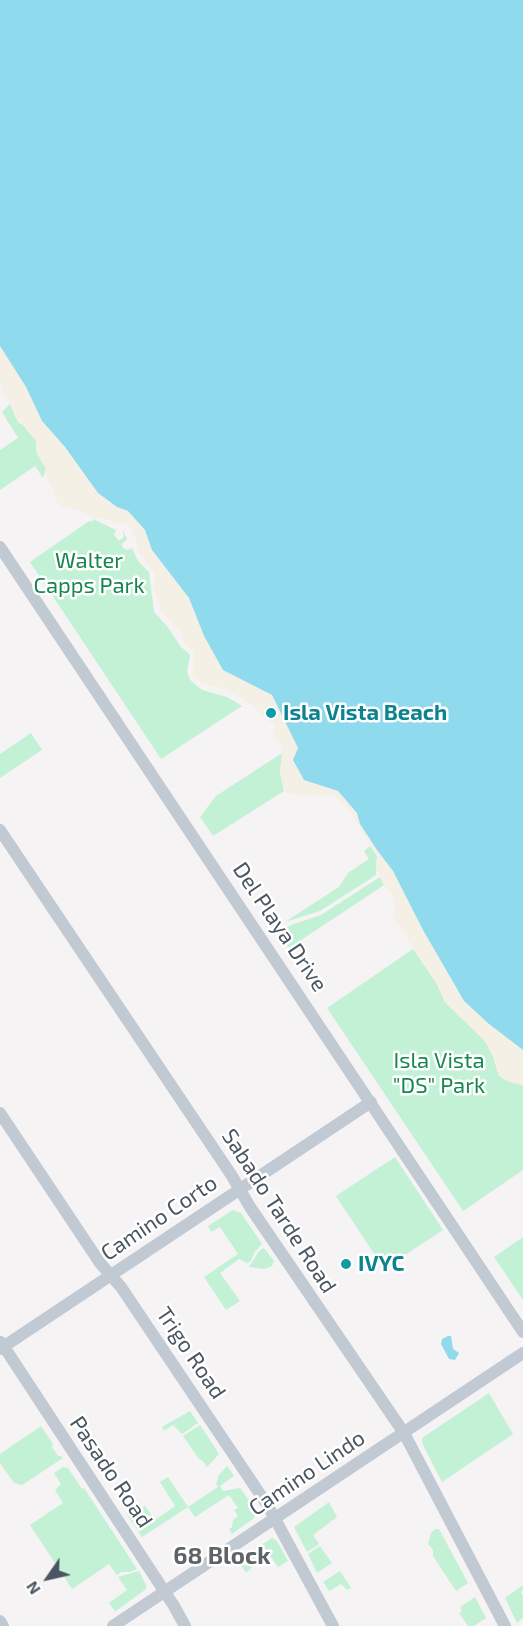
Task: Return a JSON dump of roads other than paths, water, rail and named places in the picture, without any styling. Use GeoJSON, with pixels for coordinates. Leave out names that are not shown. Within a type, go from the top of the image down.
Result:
{"type":"FeatureCollection","features":[{"type":"Feature","properties":{"kind":"street","name":"Del Playa Drive"},"geometry":{"type":"LineString","coordinates":[[0,546],[523,1332]]}},
{"type":"Feature","properties":{"kind":"street","name":"Sabado Tarde Road"},"geometry":{"type":"LineString","coordinates":[[0,830],[239,1190],[404,1433],[505,1626]]}},
{"type":"Feature","properties":{"kind":"street","name":"Camino Corto"},"geometry":{"type":"LineString","coordinates":[[1,1346],[370,1102]]}},
{"type":"Feature","properties":{"kind":"street","name":"Trigo Road"},"geometry":{"type":"LineString","coordinates":[[0,1113],[95,1255],[146,1324],[276,1519],[333,1626]]}},
{"type":"Feature","properties":{"kind":"street","name":"Pasado Road"},"geometry":{"type":"LineString","coordinates":[[1,1346],[165,1592],[185,1626]]}},
{"type":"Feature","properties":{"kind":"street","name":"Camino Lindo"},"geometry":{"type":"LineString","coordinates":[[113,1626],[523,1353]]}},
{"type":"Feature","properties":{"kind":"street"},"geometry":{"type":"LineString","coordinates":[[0,1621],[3,1626]]}},
{"type":"Feature","properties":{"kind":"water"},"geometry":{"type":"Polygon","coordinates":[[[0,0],[523,0],[523,1050],[464,1001],[423,930],[393,871],[360,824],[357,813],[338,791],[304,780],[293,760],[298,748],[272,695],[223,670],[204,636],[189,598],[152,550],[145,530],[128,511],[117,507],[98,493],[65,447],[42,421],[26,387],[0,346],[0,0]]]}},
{"type":"Feature","properties":{"kind":"water"},"geometry":{"type":"Polygon","coordinates":[[[451,1336],[453,1349],[459,1353],[455,1360],[449,1359],[441,1344],[442,1339],[451,1336]]]}},
{"type":"Feature","properties":{"kind":"place","name":"Isla Vista Beach"},"geometry":{"type":"Point","coordinates":[271,713]}},
{"type":"Feature","properties":{"kind":"place","name":"IVYC"},"geometry":{"type":"Point","coordinates":[346,1264]}},
{"type":"Feature","properties":{"kind":"district","name":"68 Block"},"geometry":{"type":"Point","coordinates":[222,1556]}},
{"type":"Feature","properties":{"kind":"park label","name":"Walter Capps Park"},"geometry":{"type":"Point","coordinates":[89,574]}},
{"type":"Feature","properties":{"kind":"park label","name":"Isla Vista \"DS\" Park"},"geometry":{"type":"Point","coordinates":[439,1074]}}]}
